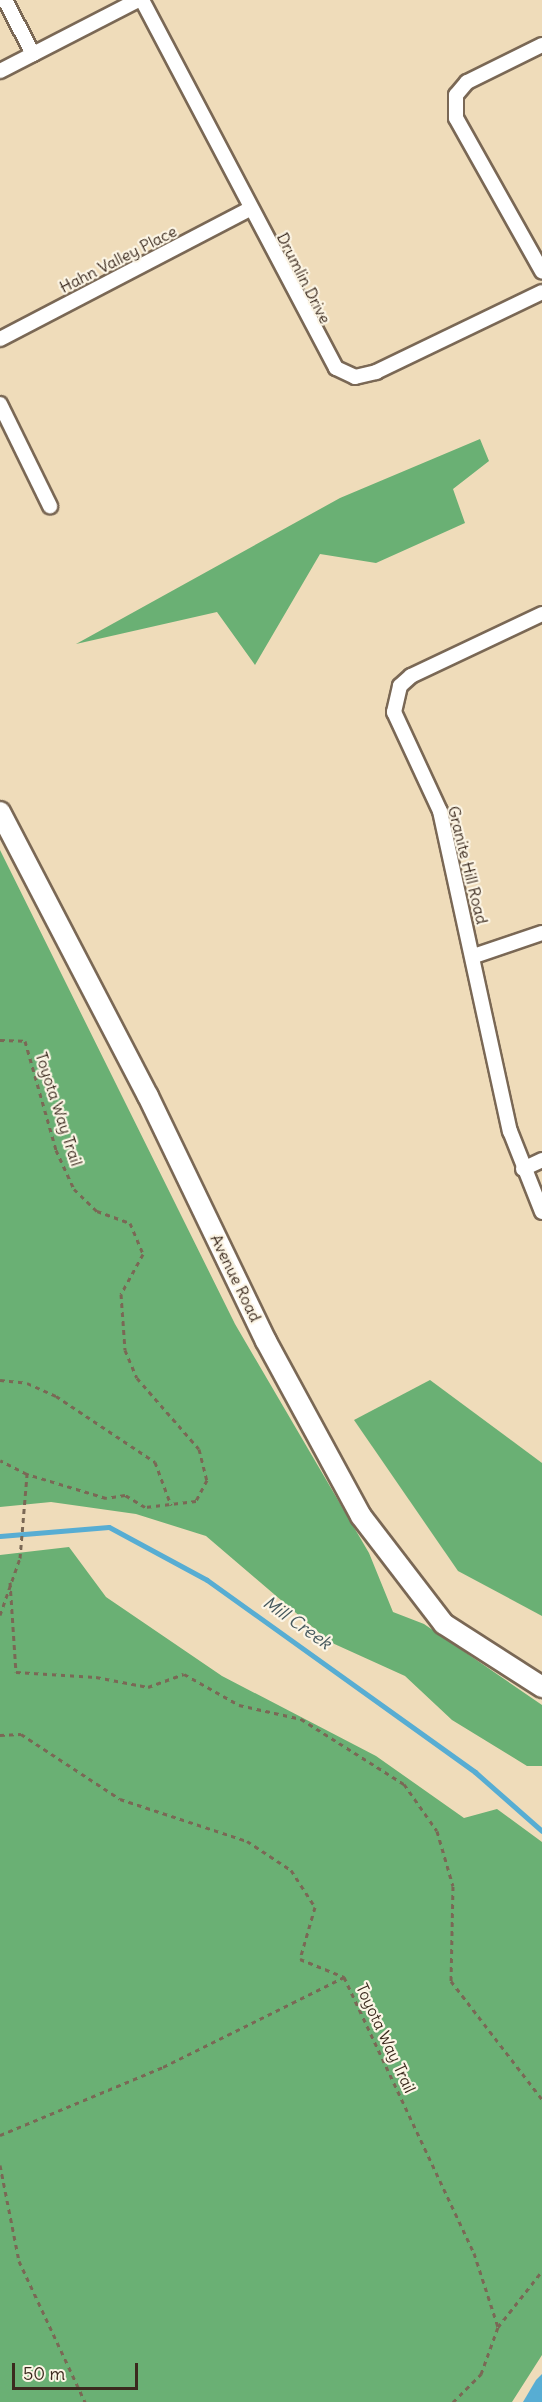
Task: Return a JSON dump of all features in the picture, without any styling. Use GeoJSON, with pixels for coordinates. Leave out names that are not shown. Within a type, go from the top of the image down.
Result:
{"type":"FeatureCollection","features":[{"type":"Feature","properties":{"kind":"street"},"geometry":{"type":"LineString","coordinates":[[4,0],[33,54]]}},
{"type":"Feature","properties":{"kind":"street"},"geometry":{"type":"LineString","coordinates":[[0,71],[140,0]]}},
{"type":"Feature","properties":{"kind":"street","name":"Drumlin Drive"},"geometry":{"type":"LineString","coordinates":[[140,0],[321,348],[336,368],[355,377],[376,372],[542,292]]}},
{"type":"Feature","properties":{"kind":"street"},"geometry":{"type":"LineString","coordinates":[[542,45],[468,82],[456,95],[456,118],[542,271]]}},
{"type":"Feature","properties":{"kind":"street","name":"Hahn Valley Place"},"geometry":{"type":"LineString","coordinates":[[0,339],[250,209]]}},
{"type":"Feature","properties":{"kind":"street"},"geometry":{"type":"LineString","coordinates":[[0,404],[50,506]]}},
{"type":"Feature","properties":{"kind":"street","name":"Granite Hill Road"},"geometry":{"type":"LineString","coordinates":[[542,614],[411,676],[395,697],[400,725],[440,811],[474,956],[499,1089],[523,1168],[542,1212]]}},
{"type":"Feature","properties":{"kind":"street","name":"Avenue Road"},"geometry":{"type":"LineString","coordinates":[[0,812],[148,1096],[266,1341],[361,1516],[444,1624],[542,1688]]}},
{"type":"Feature","properties":{"kind":"street"},"geometry":{"type":"LineString","coordinates":[[474,956],[542,933]]}},
{"type":"Feature","properties":{"kind":"street"},"geometry":{"type":"LineString","coordinates":[[523,1168],[542,1160]]}},
{"type":"Feature","properties":{"kind":"path","name":"Toyota Way Trail"},"geometry":{"type":"LineString","coordinates":[[0,1040],[26,1041],[56,1150],[74,1189],[97,1211],[130,1223],[143,1254],[122,1294],[125,1350],[137,1378],[199,1449],[207,1480],[196,1501],[145,1507],[125,1495],[106,1498],[27,1474],[0,1460]]}},
{"type":"Feature","properties":{"kind":"path"},"geometry":{"type":"LineString","coordinates":[[0,1380],[27,1383],[56,1396],[155,1462],[171,1505]]}},
{"type":"Feature","properties":{"kind":"path"},"geometry":{"type":"LineString","coordinates":[[0,1615],[23,1544],[23,1509],[27,1474]]}},
{"type":"Feature","properties":{"kind":"path"},"geometry":{"type":"LineString","coordinates":[[9,1582],[16,1672],[96,1677],[148,1687],[184,1674],[239,1705],[301,1719],[404,1784],[437,1831],[453,1886],[451,1981],[542,2099]]}},
{"type":"Feature","properties":{"kind":"path"},"geometry":{"type":"LineString","coordinates":[[0,1735],[21,1734],[120,1799],[247,1841],[291,1870],[315,1907],[300,1959],[344,1977]]}},
{"type":"Feature","properties":{"kind":"path","name":"Toyota Way Trail"},"geometry":{"type":"LineString","coordinates":[[0,2135],[163,2067],[344,1977],[474,2253],[498,2327]]}},
{"type":"Feature","properties":{"kind":"path"},"geometry":{"type":"LineString","coordinates":[[0,2165],[19,2261],[85,2402]]}},
{"type":"Feature","properties":{"kind":"path"},"geometry":{"type":"LineString","coordinates":[[453,2402],[481,2374],[498,2327],[542,2271]]}},
{"type":"Feature","properties":{"kind":"green space"},"geometry":{"type":"Polygon","coordinates":[[[480,439],[489,461],[453,489],[465,523],[376,563],[320,554],[255,665],[217,612],[76,644],[340,498],[480,439]]]}},
{"type":"Feature","properties":{"kind":"green space"},"geometry":{"type":"Polygon","coordinates":[[[0,850],[235,1324],[369,1553],[393,1612],[424,1624],[542,1705],[542,1766],[527,1766],[452,1720],[405,1676],[330,1642],[206,1536],[136,1514],[51,1502],[0,1507],[0,850]]]}},
{"type":"Feature","properties":{"kind":"green space"},"geometry":{"type":"Polygon","coordinates":[[[430,1380],[542,1463],[542,1616],[458,1571],[354,1420],[430,1380]]]}},
{"type":"Feature","properties":{"kind":"green space"},"geometry":{"type":"Polygon","coordinates":[[[69,1547],[106,1597],[222,1676],[376,1756],[464,1818],[497,1809],[542,1842],[542,2355],[512,2402],[0,2402],[0,1555],[69,1547]]]}},
{"type":"Feature","properties":{"kind":"water"},"geometry":{"type":"Polygon","coordinates":[[[542,2374],[542,2402],[523,2402],[536,2380],[542,2374]]]}},
{"type":"Feature","properties":{"kind":"waterway","name":"Mill Creek"},"geometry":{"type":"LineString","coordinates":[[0,1536],[109,1527],[207,1580],[475,1772],[542,1831]]}}]}
